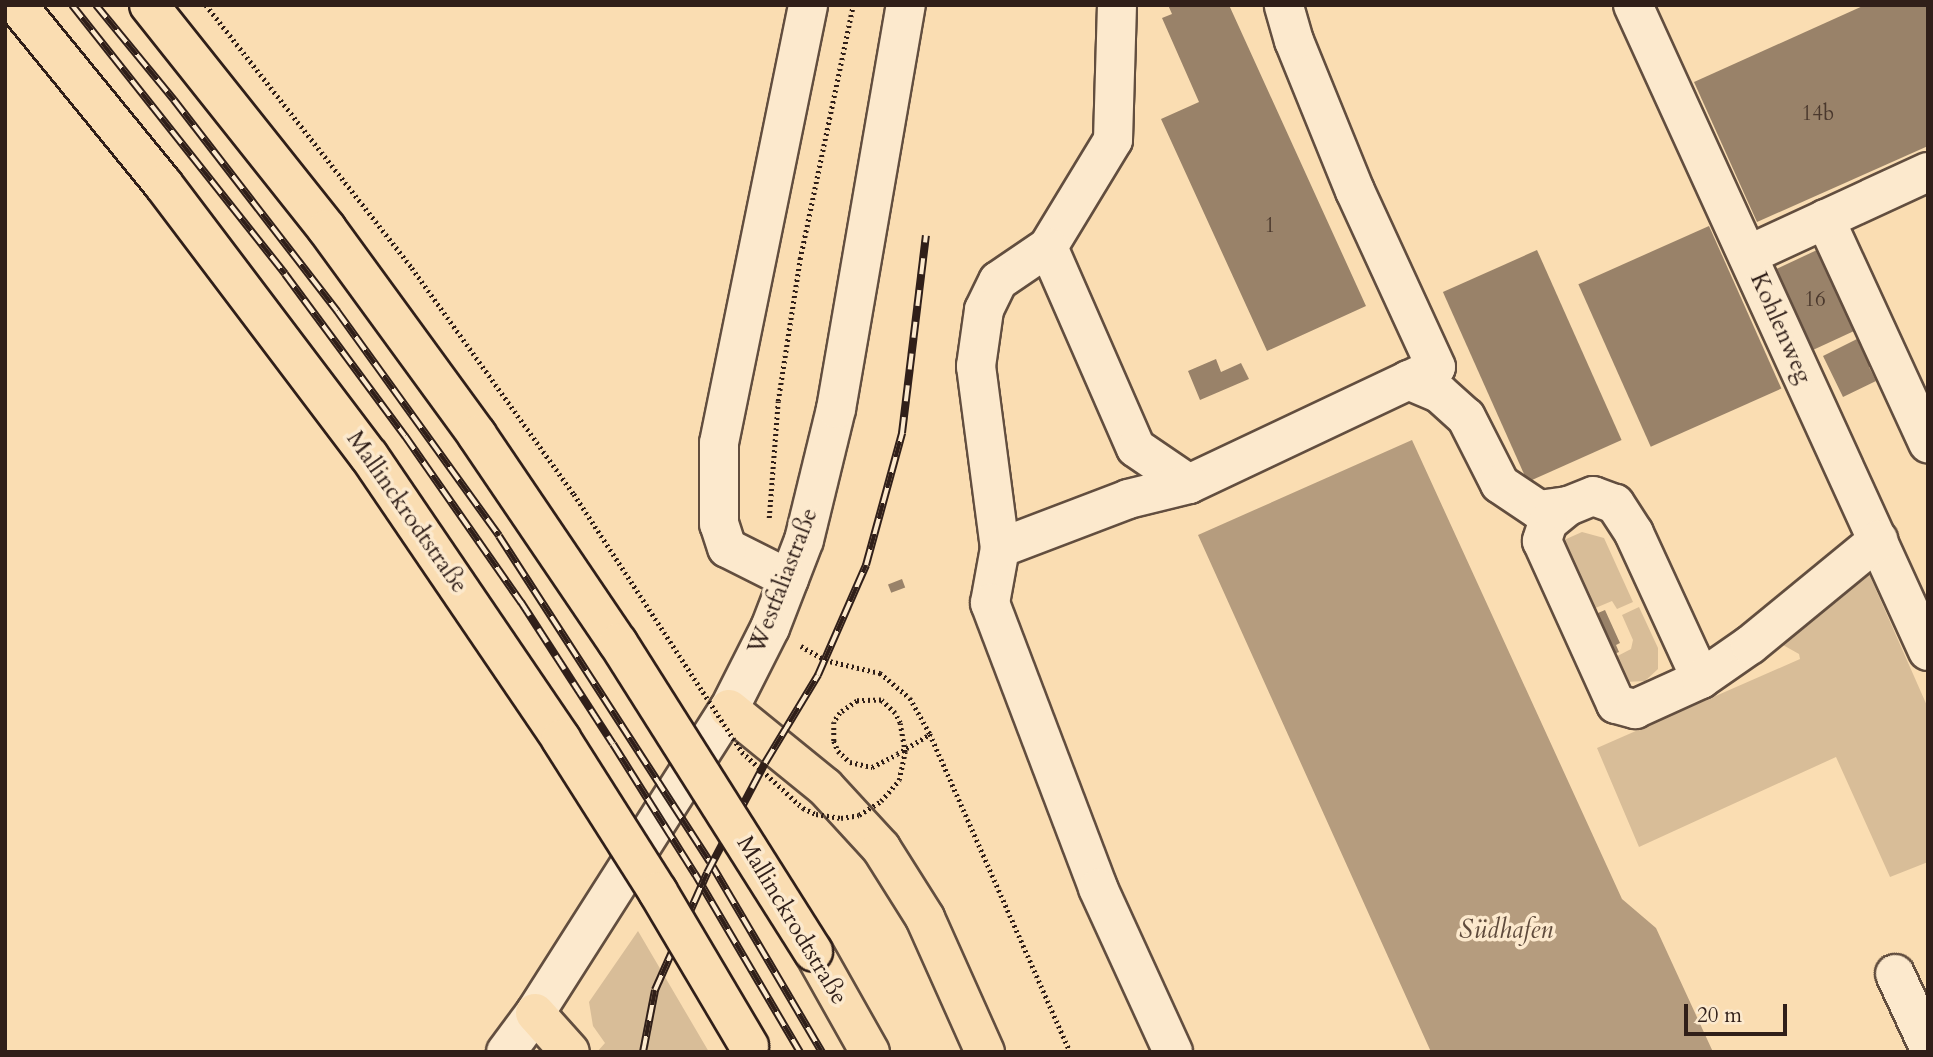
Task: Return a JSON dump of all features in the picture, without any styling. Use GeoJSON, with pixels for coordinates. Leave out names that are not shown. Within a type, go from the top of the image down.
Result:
{"type":"FeatureCollection","features":[{"type":"Feature","properties":{"kind":"highway","name":"Mallinckrodtstraße"},"geometry":{"type":"LineString","coordinates":[[17,5],[163,184],[369,457],[561,739],[658,892],[751,1049]]}},
{"type":"Feature","properties":{"kind":"highway","name":"Mallinckrodtstraße"},"geometry":{"type":"LineString","coordinates":[[149,5],[327,229],[477,435],[618,643],[813,951],[870,1052]]}},
{"type":"Feature","properties":{"kind":"highway"},"geometry":{"type":"LineString","coordinates":[[729,709],[825,787],[881,848],[925,918],[985,1052]]}},
{"type":"Feature","properties":{"kind":"highway"},"geometry":{"type":"LineString","coordinates":[[534,1013],[570,1052]]}},
{"type":"Feature","properties":{"kind":"street"},"geometry":{"type":"LineString","coordinates":[[775,572],[727,548],[719,524],[719,443],[808,5]]}},
{"type":"Feature","properties":{"kind":"street","name":"Westfaliastraße"},"geometry":{"type":"LineString","coordinates":[[506,1052],[534,1013],[729,709],[770,628],[775,572],[804,540],[836,410],[906,5]]}},
{"type":"Feature","properties":{"kind":"street"},"geometry":{"type":"LineString","coordinates":[[1117,5],[1113,140],[1048,247],[998,281],[984,310],[976,366],[1000,548],[990,603],[1098,888],[1173,1052]]}},
{"type":"Feature","properties":{"kind":"street"},"geometry":{"type":"LineString","coordinates":[[1000,548],[1128,499],[1189,484],[1436,367],[1355,191],[1294,40],[1284,5]]}},
{"type":"Feature","properties":{"kind":"street","name":"Kohlenweg"},"geometry":{"type":"LineString","coordinates":[[1633,5],[1928,651]]}},
{"type":"Feature","properties":{"kind":"street"},"geometry":{"type":"LineString","coordinates":[[1748,255],[1928,172]]}},
{"type":"Feature","properties":{"kind":"street"},"geometry":{"type":"LineString","coordinates":[[1825,219],[1928,443]]}},
{"type":"Feature","properties":{"kind":"street"},"geometry":{"type":"LineString","coordinates":[[1048,247],[1136,448],[1189,484]]}},
{"type":"Feature","properties":{"kind":"street"},"geometry":{"type":"LineString","coordinates":[[1408,380],[1439,393],[1466,416],[1500,484],[1539,510],[1568,506],[1593,496],[1615,504],[1634,533],[1701,679]]}},
{"type":"Feature","properties":{"kind":"street"},"geometry":{"type":"LineString","coordinates":[[1568,506],[1548,522],[1542,541],[1616,704],[1635,709],[1701,679],[1750,645],[1878,540]]}},
{"type":"Feature","properties":{"kind":"street"},"geometry":{"type":"LineString","coordinates":[[1895,974],[1928,1045]]}},
{"type":"Feature","properties":{"kind":"path"},"geometry":{"type":"LineString","coordinates":[[206,5],[241,46],[412,268],[558,471],[742,752],[803,808],[816,814],[841,818],[859,815],[881,801],[899,780],[905,752],[900,723],[881,700],[857,701],[840,713],[834,723],[834,741],[838,751],[850,762],[872,767],[897,754],[930,734]]}},
{"type":"Feature","properties":{"kind":"path"},"geometry":{"type":"LineString","coordinates":[[775,572],[768,536],[778,401],[800,259],[853,5]]}},
{"type":"Feature","properties":{"kind":"path"},"geometry":{"type":"LineString","coordinates":[[770,628],[825,660],[880,673],[910,698],[930,734],[1070,1052]]}},
{"type":"Feature","properties":{"kind":"shaded area"},"geometry":{"type":"Polygon","coordinates":[[[1582,532],[1604,538],[1633,602],[1617,609],[1612,601],[1586,612],[1562,559],[1564,540],[1582,532]]]}},
{"type":"Feature","properties":{"kind":"shaded area"},"geometry":{"type":"Polygon","coordinates":[[[1869,574],[1928,708],[1928,862],[1890,877],[1836,757],[1639,847],[1597,748],[1800,659],[1799,654],[1783,645],[1782,640],[1869,574]]]}},
{"type":"Feature","properties":{"kind":"shaded area"},"geometry":{"type":"Polygon","coordinates":[[[1639,607],[1658,648],[1658,669],[1645,681],[1625,682],[1606,662],[1631,649],[1633,640],[1622,615],[1639,607]]]}},
{"type":"Feature","properties":{"kind":"shaded area"},"geometry":{"type":"Polygon","coordinates":[[[638,931],[709,1052],[597,1052],[605,1043],[593,1026],[589,1002],[638,931]]]}},
{"type":"Feature","properties":{"kind":"water","name":"Südhafen"},"geometry":{"type":"Polygon","coordinates":[[[1412,440],[1622,899],[1656,928],[1713,1052],[1431,1052],[1198,535],[1412,440]]]}},
{"type":"Feature","properties":{"kind":"building"},"geometry":{"type":"Polygon","coordinates":[[[1168,5],[1229,5],[1366,306],[1267,351],[1161,119],[1199,102],[1162,18],[1172,14],[1168,5]]]}},
{"type":"Feature","properties":{"kind":"building"},"geometry":{"type":"Polygon","coordinates":[[[1865,5],[1928,5],[1928,146],[1757,222],[1694,82],[1865,5]]]}},
{"type":"Feature","properties":{"kind":"building"},"geometry":{"type":"Polygon","coordinates":[[[1709,226],[1781,389],[1651,447],[1578,284],[1709,226]]]}},
{"type":"Feature","properties":{"kind":"building"},"geometry":{"type":"Polygon","coordinates":[[[1537,250],[1622,440],[1528,482],[1443,292],[1537,250]]]}},
{"type":"Feature","properties":{"kind":"building"},"geometry":{"type":"Polygon","coordinates":[[[1817,250],[1855,331],[1813,350],[1775,269],[1817,250]]]}},
{"type":"Feature","properties":{"kind":"building"},"geometry":{"type":"Polygon","coordinates":[[[1857,339],[1864,354],[1870,351],[1876,364],[1869,367],[1876,381],[1843,397],[1823,356],[1857,339]]]}},
{"type":"Feature","properties":{"kind":"building"},"geometry":{"type":"Polygon","coordinates":[[[1216,359],[1221,372],[1241,363],[1249,379],[1200,400],[1188,371],[1216,359]]]}},
{"type":"Feature","properties":{"kind":"building"},"geometry":{"type":"Polygon","coordinates":[[[902,579],[905,587],[891,593],[888,584],[902,579]]]}},
{"type":"Feature","properties":{"kind":"building"},"geometry":{"type":"Polygon","coordinates":[[[1605,610],[1620,643],[1616,645],[1619,652],[1609,656],[1591,616],[1605,610]]]}},
{"type":"Feature","properties":{"kind":"railway"},"geometry":{"type":"LineString","coordinates":[[72,5],[285,274],[405,436],[521,602],[695,874],[800,1052]]}},
{"type":"Feature","properties":{"kind":"railway"},"geometry":{"type":"LineString","coordinates":[[96,5],[174,100],[337,311],[499,536],[710,862],[822,1052]]}},
{"type":"Feature","properties":{"kind":"railway"},"geometry":{"type":"LineString","coordinates":[[643,1052],[655,990],[707,873],[765,763],[818,675],[866,565],[902,433],[926,235]]}}]}
